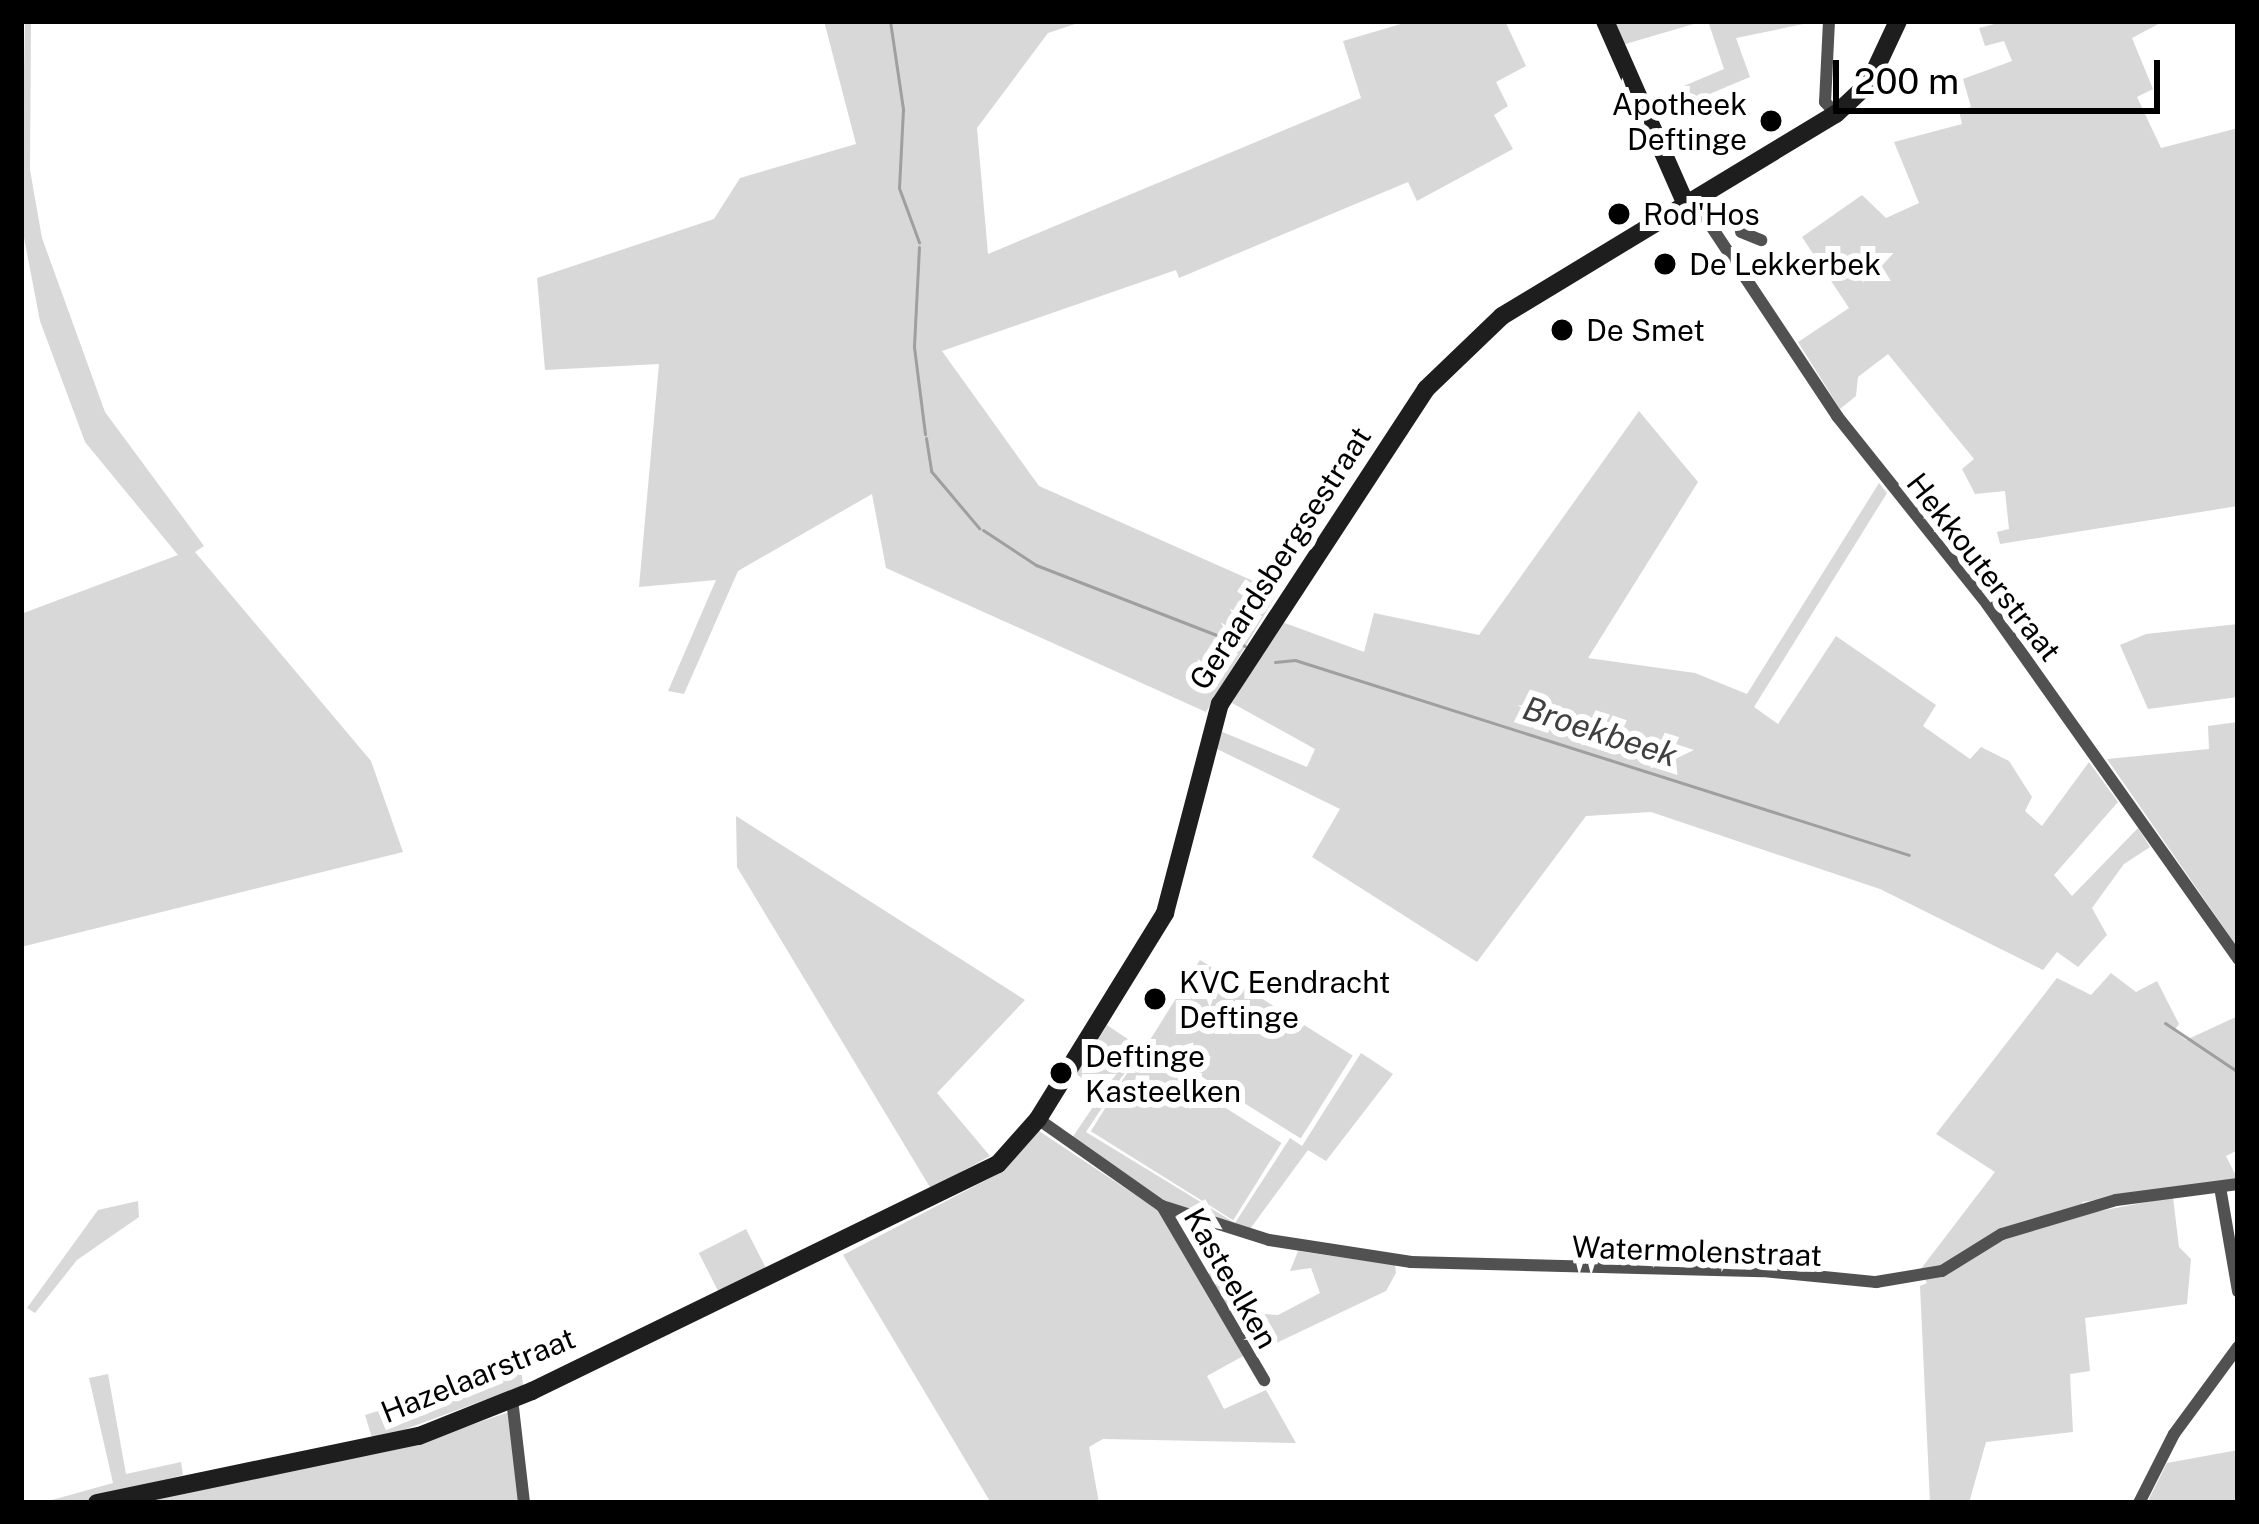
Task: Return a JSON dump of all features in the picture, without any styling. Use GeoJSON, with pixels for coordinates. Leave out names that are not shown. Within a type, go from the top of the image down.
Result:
{"type":"FeatureCollection","features":[{"type":"Feature","properties":{"kind":"street"},"geometry":{"type":"LineString","coordinates":[[1605,21],[1691,205]]}},
{"type":"Feature","properties":{"kind":"street"},"geometry":{"type":"LineString","coordinates":[[1829,21],[1825,103],[1836,114]]}},
{"type":"Feature","properties":{"kind":"street","name":"Geraardsbergsestraat"},"geometry":{"type":"LineString","coordinates":[[729,1296],[987,1171],[1038,1119],[1166,914],[1220,704],[1426,389],[1502,316],[1836,114],[1874,74],[1898,21]]}},
{"type":"Feature","properties":{"kind":"street","name":"Hekkouterstraat"},"geometry":{"type":"LineString","coordinates":[[1691,205],[1732,239],[1837,416],[1987,604],[2238,959]]}},
{"type":"Feature","properties":{"kind":"street"},"geometry":{"type":"LineString","coordinates":[[1732,239],[1761,240]]}},
{"type":"Feature","properties":{"kind":"street","name":"Kasteelken"},"geometry":{"type":"LineString","coordinates":[[1038,1119],[1162,1206],[1264,1380]]}},
{"type":"Feature","properties":{"kind":"street","name":"Watermolenstraat"},"geometry":{"type":"LineString","coordinates":[[1162,1206],[1269,1240],[1411,1262],[1763,1271],[1876,1282],[1942,1271],[2002,1234],[2116,1200],[2238,1184]]}},
{"type":"Feature","properties":{"kind":"street"},"geometry":{"type":"LineString","coordinates":[[2220,1186],[2238,1291]]}},
{"type":"Feature","properties":{"kind":"street","name":"Hazelaarstraat"},"geometry":{"type":"LineString","coordinates":[[97,1503],[384,1446],[512,1400],[729,1296]]}},
{"type":"Feature","properties":{"kind":"street"},"geometry":{"type":"LineString","coordinates":[[2140,1503],[2174,1434],[2238,1347]]}},
{"type":"Feature","properties":{"kind":"street"},"geometry":{"type":"LineString","coordinates":[[512,1400],[524,1503]]}},
{"type":"Feature","properties":{"kind":"shaded area"},"geometry":{"type":"Polygon","coordinates":[[[25,21],[31,21],[30,170],[42,238],[105,412],[204,546],[195,552],[371,761],[403,852],[21,947],[21,614],[178,555],[85,442],[40,321],[21,222],[25,21]]]}},
{"type":"Feature","properties":{"kind":"shaded area"},"geometry":{"type":"Polygon","coordinates":[[[824,21],[1084,21],[1048,33],[977,128],[988,254],[1361,98],[1343,41],[1411,21],[1505,21],[1526,66],[1496,82],[1508,106],[1494,115],[1513,149],[1417,201],[1408,182],[1179,278],[1176,270],[942,351],[1039,486],[1278,592],[1206,712],[886,568],[872,494],[738,571],[684,694],[668,691],[716,580],[639,587],[659,364],[545,370],[537,278],[714,219],[740,178],[856,144],[824,21]]]}},
{"type":"Feature","properties":{"kind":"shaded area"},"geometry":{"type":"Polygon","coordinates":[[[1612,21],[1704,21],[1622,45],[1612,21]]]}},
{"type":"Feature","properties":{"kind":"shaded area"},"geometry":{"type":"Polygon","coordinates":[[[1708,21],[1818,21],[1736,38],[1750,77],[1650,119],[1646,102],[1724,69],[1708,21]]]}},
{"type":"Feature","properties":{"kind":"shaded area"},"geometry":{"type":"Polygon","coordinates":[[[2006,21],[2164,21],[2132,38],[2153,89],[2137,97],[2161,148],[2238,128],[2238,506],[2000,544],[1997,532],[2009,529],[2005,491],[1975,494],[1962,469],[1974,459],[1888,354],[1858,377],[1856,396],[1840,409],[1798,342],[1849,308],[1802,237],[1862,195],[1886,218],[1919,203],[1894,142],[1962,124],[1959,111],[1971,107],[1963,79],[2012,61],[2004,41],[1985,46],[1979,28],[2006,21]]]}},
{"type":"Feature","properties":{"kind":"shaded area"},"geometry":{"type":"Polygon","coordinates":[[[1639,411],[1698,482],[1588,658],[1695,673],[1747,694],[1879,483],[1887,493],[1754,707],[1778,724],[1836,636],[1936,705],[1923,726],[1970,759],[1981,747],[2009,761],[2032,797],[2025,811],[2042,826],[2089,762],[2118,802],[2054,875],[2072,896],[2138,828],[2150,847],[2124,864],[2092,908],[2107,935],[2078,967],[2057,952],[2043,970],[1880,889],[1651,812],[1586,816],[1477,962],[1312,857],[1340,809],[1215,748],[1220,731],[1307,767],[1315,749],[1232,703],[1282,622],[1364,652],[1374,613],[1479,635],[1639,411]]]}},
{"type":"Feature","properties":{"kind":"shaded area"},"geometry":{"type":"Polygon","coordinates":[[[2238,624],[2238,697],[2148,709],[2120,645],[2146,634],[2238,624]]]}},
{"type":"Feature","properties":{"kind":"shaded area"},"geometry":{"type":"Polygon","coordinates":[[[2238,722],[2238,948],[2107,759],[2209,749],[2208,726],[2238,722]]]}},
{"type":"Feature","properties":{"kind":"shaded area"},"geometry":{"type":"Polygon","coordinates":[[[736,816],[1025,1000],[937,1093],[990,1156],[931,1189],[737,867],[736,816]]]}},
{"type":"Feature","properties":{"kind":"shaded area"},"geometry":{"type":"Polygon","coordinates":[[[1200,960],[1353,1055],[1301,1138],[1148,1043],[1200,960]]]}},
{"type":"Feature","properties":{"kind":"shaded area"},"geometry":{"type":"Polygon","coordinates":[[[2111,973],[2136,992],[2157,981],[2179,1024],[2174,1031],[2186,1040],[2238,1016],[2238,1150],[2226,1156],[2238,1180],[2082,1202],[2084,1214],[2173,1197],[2179,1247],[2191,1259],[2187,1304],[2085,1318],[2090,1371],[2070,1374],[2073,1432],[1986,1442],[1969,1503],[1930,1503],[1920,1286],[1927,1283],[1920,1270],[1995,1172],[1936,1134],[2057,978],[2091,995],[2111,973]]]}},
{"type":"Feature","properties":{"kind":"shaded area"},"geometry":{"type":"Polygon","coordinates":[[[1107,1025],[1141,1048],[1086,1132],[1235,1223],[1290,1138],[1302,1146],[1361,1053],[1393,1074],[1326,1161],[1308,1150],[1250,1229],[1163,1200],[1072,1138],[1103,1092],[1076,1074],[1107,1025]]]}},
{"type":"Feature","properties":{"kind":"shaded area"},"geometry":{"type":"Polygon","coordinates":[[[1139,1054],[1281,1143],[1233,1220],[1091,1131],[1139,1054]]]}},
{"type":"Feature","properties":{"kind":"shaded area"},"geometry":{"type":"Polygon","coordinates":[[[1039,1131],[1158,1210],[1245,1355],[1207,1376],[1224,1409],[1266,1390],[1296,1443],[1103,1439],[1089,1447],[1099,1503],[991,1503],[843,1255],[996,1175],[1039,1131]]]}},
{"type":"Feature","properties":{"kind":"shaded area"},"geometry":{"type":"Polygon","coordinates":[[[138,1201],[139,1217],[77,1260],[35,1313],[27,1308],[98,1210],[138,1201]]]}},
{"type":"Feature","properties":{"kind":"shaded area"},"geometry":{"type":"Polygon","coordinates":[[[746,1229],[767,1271],[720,1295],[699,1253],[746,1229]]]}},
{"type":"Feature","properties":{"kind":"shaded area"},"geometry":{"type":"Polygon","coordinates":[[[1298,1251],[1395,1265],[1396,1273],[1386,1291],[1255,1353],[1208,1274],[1227,1260],[1251,1313],[1278,1315],[1320,1293],[1311,1268],[1290,1271],[1298,1251]]]}},
{"type":"Feature","properties":{"kind":"shaded area"},"geometry":{"type":"Polygon","coordinates":[[[521,1367],[523,1386],[373,1441],[365,1415],[521,1367]]]}},
{"type":"Feature","properties":{"kind":"shaded area"},"geometry":{"type":"Polygon","coordinates":[[[108,1374],[126,1474],[181,1462],[183,1475],[75,1503],[41,1503],[113,1483],[89,1378],[108,1374]]]}},
{"type":"Feature","properties":{"kind":"shaded area"},"geometry":{"type":"Polygon","coordinates":[[[509,1412],[519,1503],[129,1503],[403,1448],[509,1412]]]}},
{"type":"Feature","properties":{"kind":"shaded area"},"geometry":{"type":"Polygon","coordinates":[[[2238,1450],[2238,1503],[2147,1503],[2167,1463],[2238,1450]]]}},
{"type":"Feature","properties":{"kind":"waterway","name":"Broekbeek"},"geometry":{"type":"LineString","coordinates":[[890,21],[903,109],[899,188],[919,242]]}},
{"type":"Feature","properties":{"kind":"waterway","name":"Broekbeek"},"geometry":{"type":"LineString","coordinates":[[919,247],[914,347],[925,434]]}},
{"type":"Feature","properties":{"kind":"waterway","name":"Broekbeek"},"geometry":{"type":"LineString","coordinates":[[926,438],[931,471],[979,528]]}},
{"type":"Feature","properties":{"kind":"waterway","name":"Broekbeek"},"geometry":{"type":"LineString","coordinates":[[983,530],[1036,565],[1245,646]]}},
{"type":"Feature","properties":{"kind":"waterway","name":"Broekbeek"},"geometry":{"type":"LineString","coordinates":[[1275,662],[1295,660],[1909,855]]}},
{"type":"Feature","properties":{"kind":"waterway","name":"Broekbeek"},"geometry":{"type":"LineString","coordinates":[[2165,1023],[2238,1072]]}},
{"type":"Feature","properties":{"kind":"place","name":"Apotheek Deftinge"},"geometry":{"type":"Point","coordinates":[1771,121]}},
{"type":"Feature","properties":{"kind":"place","name":"Rod'Hos"},"geometry":{"type":"Point","coordinates":[1619,214]}},
{"type":"Feature","properties":{"kind":"place","name":"De Lekkerbek"},"geometry":{"type":"Point","coordinates":[1665,264]}},
{"type":"Feature","properties":{"kind":"place","name":"De Smet"},"geometry":{"type":"Point","coordinates":[1562,330]}},
{"type":"Feature","properties":{"kind":"place","name":"KVC Eendracht Deftinge"},"geometry":{"type":"Point","coordinates":[1155,999]}},
{"type":"Feature","properties":{"kind":"place","name":"Deftinge Kasteelken"},"geometry":{"type":"Point","coordinates":[1061,1073]}}]}
